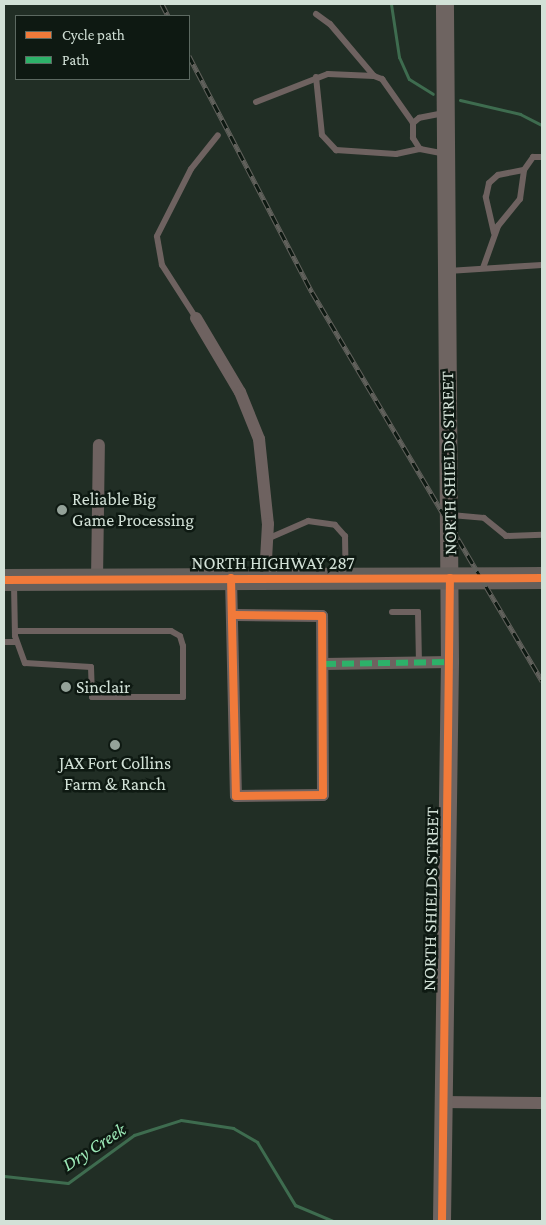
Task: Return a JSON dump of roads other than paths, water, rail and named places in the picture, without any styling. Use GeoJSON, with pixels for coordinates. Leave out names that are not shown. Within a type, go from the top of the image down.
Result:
{"type":"FeatureCollection","features":[{"type":"Feature","properties":{"kind":"highway","name":"NORTH HIGHWAY 287"},"geometry":{"type":"LineString","coordinates":[[9,580],[542,578]]}},
{"type":"Feature","properties":{"kind":"street","name":"NORTH SHIELDS STREET"},"geometry":{"type":"LineString","coordinates":[[442,1221],[442,1102],[450,662],[445,4]]}},
{"type":"Feature","properties":{"kind":"street"},"geometry":{"type":"LineString","coordinates":[[196,318],[240,392],[259,439],[268,539],[265,578]]}},
{"type":"Feature","properties":{"kind":"street"},"geometry":{"type":"LineString","coordinates":[[97,580],[100,445]]}},
{"type":"Feature","properties":{"kind":"street"},"geometry":{"type":"LineString","coordinates":[[231,578],[235,615],[236,796],[323,795],[324,664],[322,616],[235,615]]}},
{"type":"Feature","properties":{"kind":"street"},"geometry":{"type":"LineString","coordinates":[[324,664],[450,662]]}},
{"type":"Feature","properties":{"kind":"street"},"geometry":{"type":"LineString","coordinates":[[442,1102],[542,1103]]}},
{"type":"Feature","properties":{"kind":"lane"},"geometry":{"type":"LineString","coordinates":[[316,14],[330,24],[374,76]]}},
{"type":"Feature","properties":{"kind":"lane"},"geometry":{"type":"LineString","coordinates":[[256,102],[316,78],[374,76],[382,79],[413,124],[412,138],[420,149]]}},
{"type":"Feature","properties":{"kind":"lane"},"geometry":{"type":"LineString","coordinates":[[316,78],[322,135],[336,150],[396,154],[420,149],[446,154]]}},
{"type":"Feature","properties":{"kind":"lane"},"geometry":{"type":"LineString","coordinates":[[413,124],[431,113],[446,113]]}},
{"type":"Feature","properties":{"kind":"lane"},"geometry":{"type":"LineString","coordinates":[[196,318],[162,265],[157,236],[191,169],[218,135]]}},
{"type":"Feature","properties":{"kind":"lane"},"geometry":{"type":"LineString","coordinates":[[483,268],[495,234],[520,199],[524,170],[533,156],[542,156]]}},
{"type":"Feature","properties":{"kind":"lane"},"geometry":{"type":"LineString","coordinates":[[495,234],[486,204],[489,183],[498,175],[524,170]]}},
{"type":"Feature","properties":{"kind":"lane"},"geometry":{"type":"LineString","coordinates":[[447,272],[542,265]]}},
{"type":"Feature","properties":{"kind":"lane"},"geometry":{"type":"LineString","coordinates":[[449,515],[484,518],[506,536],[542,535]]}},
{"type":"Feature","properties":{"kind":"lane"},"geometry":{"type":"LineString","coordinates":[[268,539],[308,521],[335,525],[347,546],[346,578]]}},
{"type":"Feature","properties":{"kind":"lane"},"geometry":{"type":"LineString","coordinates":[[9,580],[16,642],[30,665],[91,667],[92,697],[183,697],[183,646],[180,636],[171,631],[15,631]]}},
{"type":"Feature","properties":{"kind":"lane"},"geometry":{"type":"LineString","coordinates":[[392,612],[418,612],[419,662]]}},
{"type":"Feature","properties":{"kind":"lane"},"geometry":{"type":"LineString","coordinates":[[4,642],[16,642]]}},
{"type":"Feature","properties":{"kind":"waterway"},"geometry":{"type":"LineString","coordinates":[[391,4],[399,57],[409,79],[433,94]]}},
{"type":"Feature","properties":{"kind":"waterway"},"geometry":{"type":"LineString","coordinates":[[460,100],[520,114],[542,125]]}},
{"type":"Feature","properties":{"kind":"waterway","name":"Dry Creek"},"geometry":{"type":"LineString","coordinates":[[4,1176],[68,1183],[134,1135],[181,1120],[233,1128],[257,1142],[295,1205],[333,1221]]}},
{"type":"Feature","properties":{"kind":"railway"},"geometry":{"type":"LineString","coordinates":[[162,4],[168,15]]}},
{"type":"Feature","properties":{"kind":"railway"},"geometry":{"type":"LineString","coordinates":[[190,58],[312,292],[542,681]]}},
{"type":"Feature","properties":{"kind":"place","name":"Reliable Big Game Processing"},"geometry":{"type":"Point","coordinates":[62,510]}},
{"type":"Feature","properties":{"kind":"place","name":"Sinclair"},"geometry":{"type":"Point","coordinates":[66,687]}},
{"type":"Feature","properties":{"kind":"place","name":"JAX Fort Collins Farm & Ranch"},"geometry":{"type":"Point","coordinates":[115,745]}}]}
